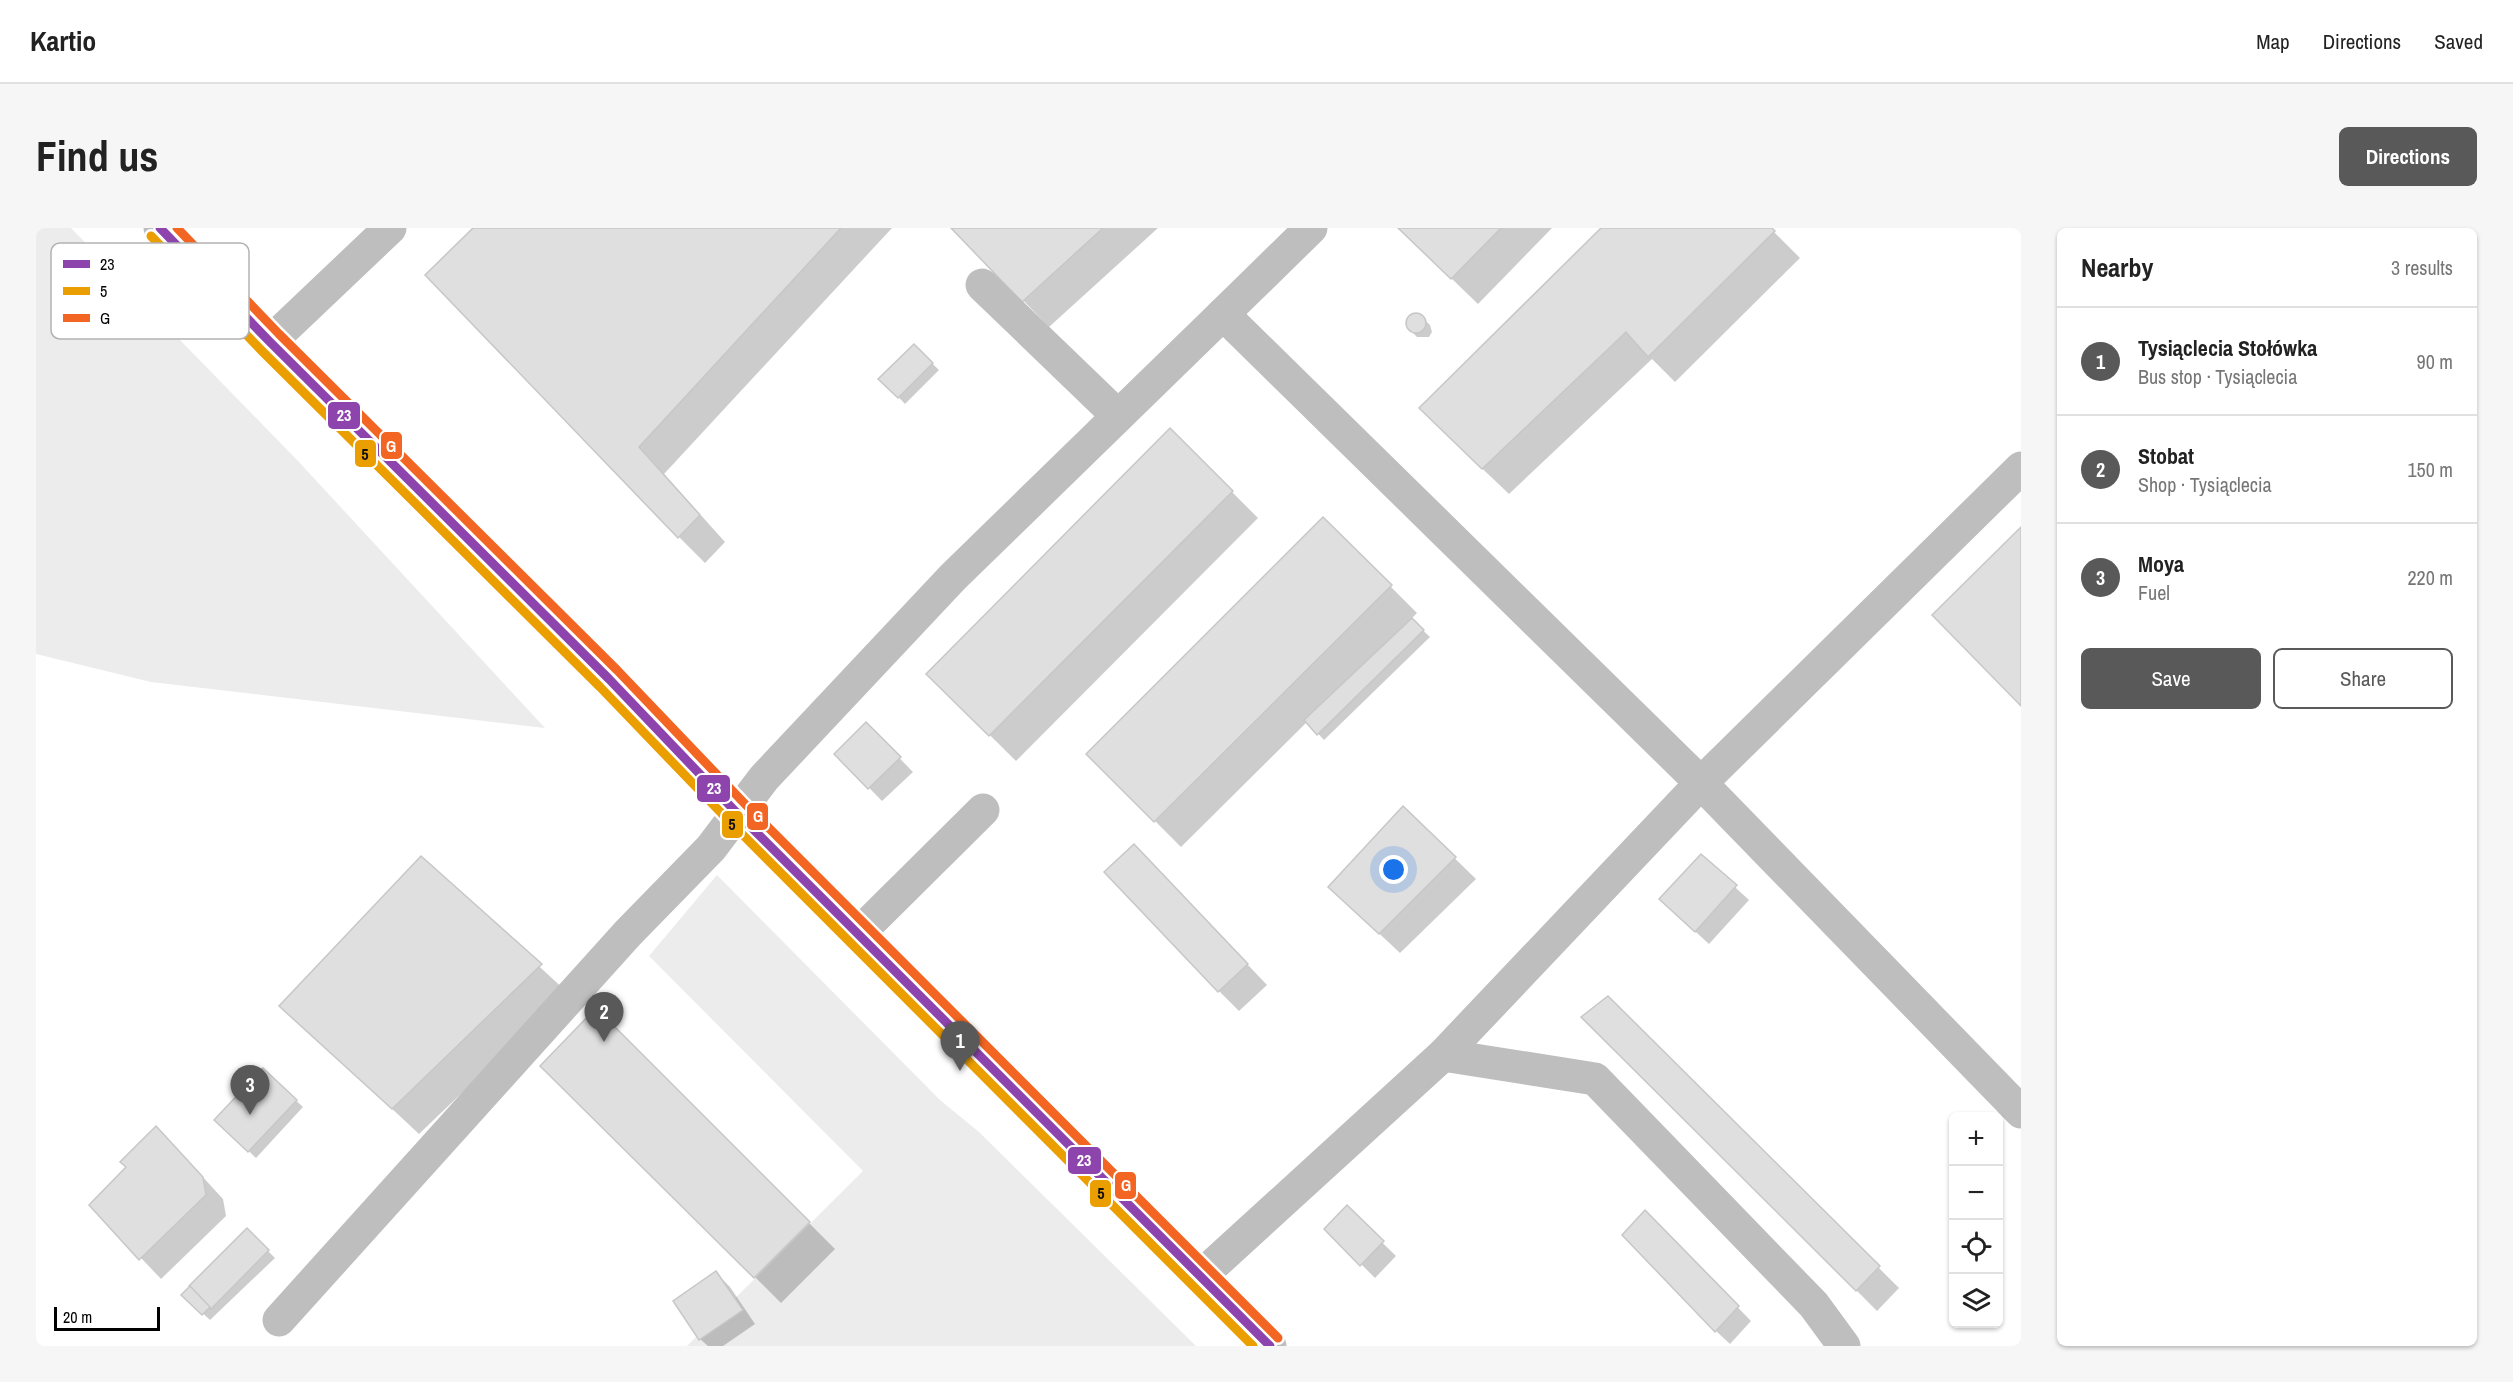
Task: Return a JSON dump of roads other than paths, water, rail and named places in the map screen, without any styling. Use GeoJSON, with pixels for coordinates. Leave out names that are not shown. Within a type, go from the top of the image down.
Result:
{"type":"FeatureCollection","features":[{"type":"Feature","properties":{"kind":"street"},"geometry":{"type":"LineString","coordinates":[[160,228],[174,243]]}},
{"type":"Feature","properties":{"kind":"street"},"geometry":{"type":"LineString","coordinates":[[270,342],[390,228]]}},
{"type":"Feature","properties":{"kind":"street"},"geometry":{"type":"LineString","coordinates":[[279,1320],[628,933],[711,848],[764,778],[953,577],[1311,228]]}},
{"type":"Feature","properties":{"kind":"street"},"geometry":{"type":"LineString","coordinates":[[982,285],[1118,416]]}},
{"type":"Feature","properties":{"kind":"street"},"geometry":{"type":"LineString","coordinates":[[1223,314],[1701,783],[2021,1112]]}},
{"type":"Feature","properties":{"kind":"street"},"geometry":{"type":"LineString","coordinates":[[249,320],[609,679],[736,812],[1270,1346]]}},
{"type":"Feature","properties":{"kind":"street"},"geometry":{"type":"LineString","coordinates":[[1201,1276],[1443,1055],[1701,783],[2021,468]]}},
{"type":"Feature","properties":{"kind":"street"},"geometry":{"type":"LineString","coordinates":[[858,934],[983,810]]}},
{"type":"Feature","properties":{"kind":"street"},"geometry":{"type":"LineString","coordinates":[[1443,1055],[1595,1079],[1814,1305],[1844,1346]]}},
{"type":"Feature","properties":{"kind":"place","name":"Stobat"},"geometry":{"type":"Point","coordinates":[604,1042]}},
{"type":"Feature","properties":{"kind":"place","name":"Tysiąclecia Stołówka"},"geometry":{"type":"Point","coordinates":[960,1071]}},
{"type":"Feature","properties":{"kind":"place","name":"Moya"},"geometry":{"type":"Point","coordinates":[250,1115]}}]}
